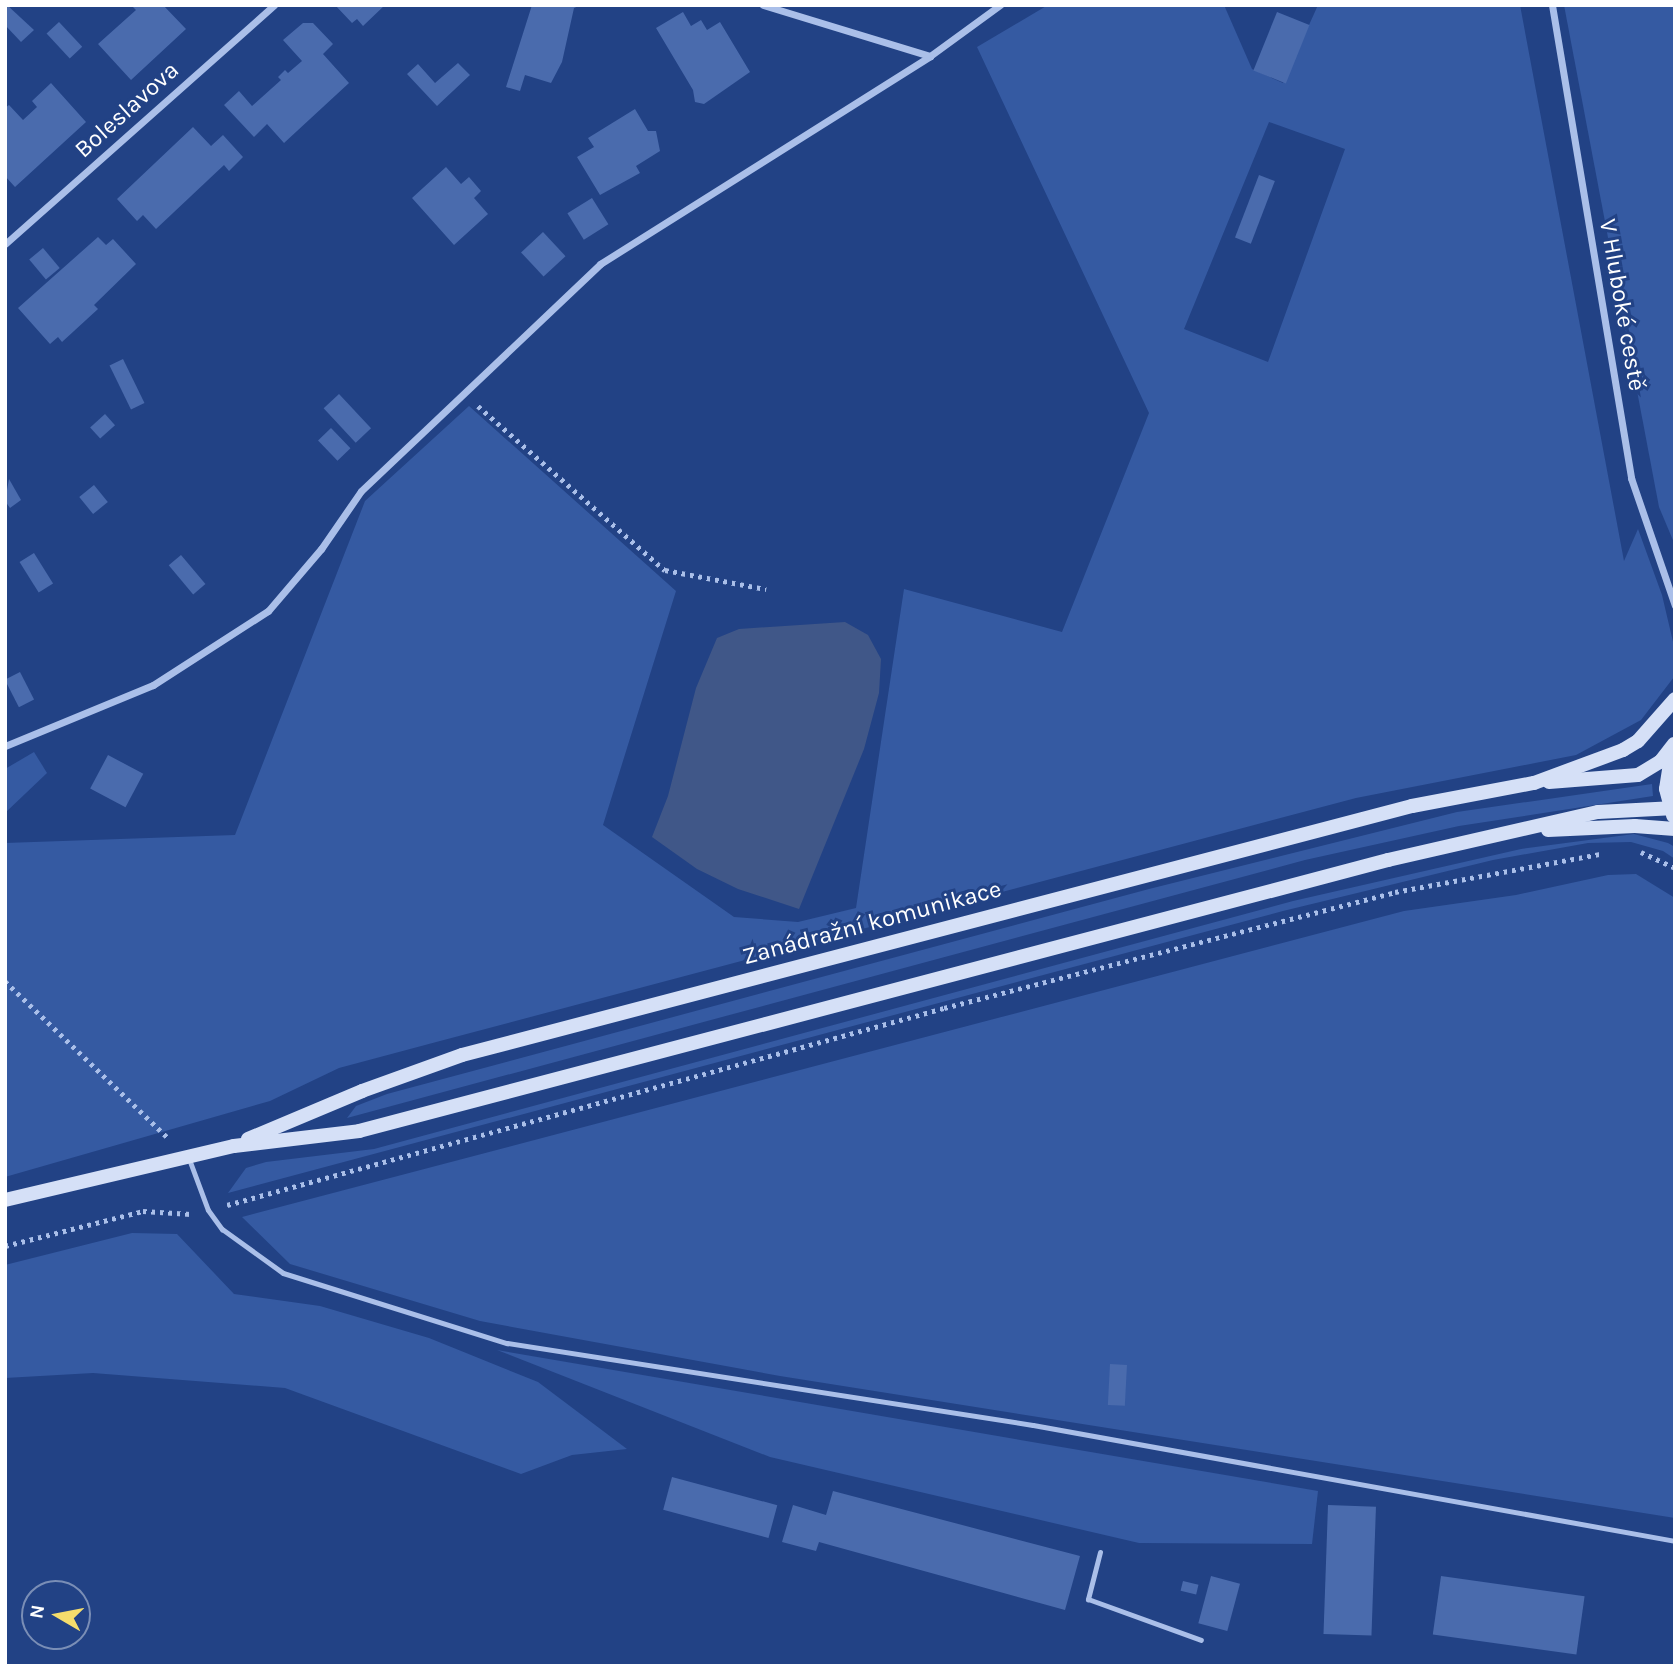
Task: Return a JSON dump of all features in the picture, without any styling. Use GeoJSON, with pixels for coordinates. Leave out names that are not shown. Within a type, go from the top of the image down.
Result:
{"type":"FeatureCollection","features":[{"type":"Feature","properties":{"kind":"main road","name":"Zanádražní komunikace"},"geometry":{"type":"LineString","coordinates":[[1534,783],[1623,750],[1638,741],[1675,699]]}},
{"type":"Feature","properties":{"kind":"main road","name":"Zanádražní komunikace"},"geometry":{"type":"LineString","coordinates":[[234,1146],[362,1091],[462,1055],[1399,809],[1534,783],[1638,775],[1660,762],[1675,743]]}},
{"type":"Feature","properties":{"kind":"main road"},"geometry":{"type":"LineString","coordinates":[[1673,812],[1666,772],[1675,743]]}},
{"type":"Feature","properties":{"kind":"main road","name":"Zanádražní komunikace"},"geometry":{"type":"LineString","coordinates":[[5,1200],[234,1146],[359,1131],[1300,882],[1515,831],[1598,812],[1673,812]]}},
{"type":"Feature","properties":{"kind":"main road","name":"Zanádražní komunikace"},"geometry":{"type":"LineString","coordinates":[[1515,831],[1645,825],[1675,829]]}},
{"type":"Feature","properties":{"kind":"street","name":"Boleslavova"},"geometry":{"type":"LineString","coordinates":[[5,244],[274,5]]}},
{"type":"Feature","properties":{"kind":"street"},"geometry":{"type":"LineString","coordinates":[[763,5],[930,56]]}},
{"type":"Feature","properties":{"kind":"street"},"geometry":{"type":"LineString","coordinates":[[5,747],[153,685],[268,611],[321,549],[361,491],[462,391],[600,264],[930,56],[1000,5]]}},
{"type":"Feature","properties":{"kind":"street","name":"V Hluboké cestě"},"geometry":{"type":"LineString","coordinates":[[1552,5],[1631,478],[1675,606]]}},
{"type":"Feature","properties":{"kind":"lane"},"geometry":{"type":"LineString","coordinates":[[188,1156],[203,1199],[222,1229],[283,1273],[507,1343],[1086,1434],[1675,1541]]}},
{"type":"Feature","properties":{"kind":"lane"},"geometry":{"type":"LineString","coordinates":[[1100,1552],[1088,1599],[1201,1640]]}},
{"type":"Feature","properties":{"kind":"path"},"geometry":{"type":"LineString","coordinates":[[462,391],[665,570],[766,589]]}},
{"type":"Feature","properties":{"kind":"path"},"geometry":{"type":"LineString","coordinates":[[230,1204],[944,1008],[1382,896],[1508,868],[1611,852]]}},
{"type":"Feature","properties":{"kind":"path"},"geometry":{"type":"LineString","coordinates":[[1632,852],[1658,857],[1675,868]]}},
{"type":"Feature","properties":{"kind":"path"},"geometry":{"type":"LineString","coordinates":[[5,981],[188,1156]]}},
{"type":"Feature","properties":{"kind":"path"},"geometry":{"type":"LineString","coordinates":[[5,1247],[143,1211],[197,1213]]}},
{"type":"Feature","properties":{"kind":"shaded area"},"geometry":{"type":"Polygon","coordinates":[[[1048,5],[1224,5],[1252,69],[1283,83],[1318,5],[1520,5],[1624,561],[1638,529],[1662,595],[1674,646],[1674,677],[1641,720],[1576,755],[1356,798],[339,1068],[270,1101],[5,1177],[5,843],[235,835],[365,501],[469,406],[676,591],[603,825],[734,917],[798,922],[856,908],[904,589],[1062,632],[1149,413],[977,47],[1048,5]],[[1269,122],[1184,329],[1268,362],[1345,149],[1269,122]]]}},
{"type":"Feature","properties":{"kind":"shaded area"},"geometry":{"type":"Polygon","coordinates":[[[1564,5],[1675,5],[1675,545],[1659,507],[1564,5]]]}},
{"type":"Feature","properties":{"kind":"shaded area"},"geometry":{"type":"Polygon","coordinates":[[[845,622],[868,635],[881,659],[879,693],[864,749],[799,909],[738,889],[697,869],[652,837],[668,796],[696,688],[717,638],[739,629],[845,622]]]}},
{"type":"Feature","properties":{"kind":"shaded area"},"geometry":{"type":"Polygon","coordinates":[[[34,752],[47,773],[5,813],[5,769],[34,752]]]}},
{"type":"Feature","properties":{"kind":"shaded area"},"geometry":{"type":"Polygon","coordinates":[[[1652,784],[1653,796],[1459,826],[1305,860],[347,1118],[356,1106],[387,1094],[1149,889],[1457,812],[1652,784]]]}},
{"type":"Feature","properties":{"kind":"shaded area"},"geometry":{"type":"Polygon","coordinates":[[[1634,834],[1675,847],[1675,859],[1663,851],[1631,842],[1588,843],[1493,860],[1283,911],[228,1193],[246,1168],[266,1162],[374,1149],[1293,901],[1521,849],[1634,834]]]}},
{"type":"Feature","properties":{"kind":"shaded area"},"geometry":{"type":"Polygon","coordinates":[[[1636,874],[1675,898],[1675,1518],[780,1376],[480,1321],[290,1264],[242,1217],[1404,911],[1516,895],[1608,875],[1636,874]]]}},
{"type":"Feature","properties":{"kind":"shaded area"},"geometry":{"type":"Polygon","coordinates":[[[132,1233],[177,1234],[234,1294],[320,1306],[429,1338],[538,1382],[627,1449],[572,1455],[521,1474],[285,1388],[93,1373],[5,1378],[5,1265],[132,1233]]]}},
{"type":"Feature","properties":{"kind":"shaded area"},"geometry":{"type":"Polygon","coordinates":[[[497,1350],[1318,1491],[1312,1544],[1139,1543],[770,1457],[497,1350]]]}},
{"type":"Feature","properties":{"kind":"building"},"geometry":{"type":"Polygon","coordinates":[[[7,5],[34,30],[21,42],[5,25],[7,5]]]}},
{"type":"Feature","properties":{"kind":"building"},"geometry":{"type":"Polygon","coordinates":[[[131,5],[163,5],[186,29],[131,80],[98,44],[136,10],[131,5]]]}},
{"type":"Feature","properties":{"kind":"building"},"geometry":{"type":"Polygon","coordinates":[[[335,5],[385,5],[363,26],[357,19],[352,23],[335,5]]]}},
{"type":"Feature","properties":{"kind":"building"},"geometry":{"type":"Polygon","coordinates":[[[532,5],[581,5],[574,8],[562,62],[551,83],[525,75],[520,91],[506,87],[532,5]]]}},
{"type":"Feature","properties":{"kind":"building"},"geometry":{"type":"Polygon","coordinates":[[[683,12],[691,26],[701,20],[707,30],[720,22],[750,72],[704,104],[695,102],[693,90],[656,28],[683,12]]]}},
{"type":"Feature","properties":{"kind":"building"},"geometry":{"type":"Polygon","coordinates":[[[1277,12],[1309,25],[1286,84],[1253,70],[1277,12]]]}},
{"type":"Feature","properties":{"kind":"building"},"geometry":{"type":"Polygon","coordinates":[[[59,22],[82,47],[70,58],[47,34],[59,22]]]}},
{"type":"Feature","properties":{"kind":"building"},"geometry":{"type":"Polygon","coordinates":[[[303,23],[313,23],[333,44],[323,54],[349,83],[284,143],[267,124],[254,137],[224,105],[239,91],[252,106],[281,80],[278,77],[285,70],[288,73],[302,61],[283,40],[303,23]]]}},
{"type":"Feature","properties":{"kind":"building"},"geometry":{"type":"Polygon","coordinates":[[[458,63],[470,75],[437,106],[407,74],[418,64],[435,83],[458,63]]]}},
{"type":"Feature","properties":{"kind":"building"},"geometry":{"type":"Polygon","coordinates":[[[51,83],[86,122],[15,187],[5,176],[5,108],[9,105],[23,120],[37,107],[32,101],[51,83]]]}},
{"type":"Feature","properties":{"kind":"building"},"geometry":{"type":"Polygon","coordinates":[[[635,109],[648,131],[656,131],[660,151],[636,166],[640,173],[600,195],[577,157],[594,147],[588,138],[635,109]]]}},
{"type":"Feature","properties":{"kind":"building"},"geometry":{"type":"Polygon","coordinates":[[[193,127],[211,146],[223,135],[243,157],[229,171],[224,165],[156,229],[143,215],[137,221],[117,199],[193,127]]]}},
{"type":"Feature","properties":{"kind":"building"},"geometry":{"type":"Polygon","coordinates":[[[446,167],[461,184],[469,177],[481,191],[474,198],[488,214],[454,245],[412,198],[446,167]]]}},
{"type":"Feature","properties":{"kind":"building"},"geometry":{"type":"Polygon","coordinates":[[[1259,175],[1275,181],[1251,244],[1235,238],[1259,175]]]}},
{"type":"Feature","properties":{"kind":"building"},"geometry":{"type":"Polygon","coordinates":[[[592,198],[608,224],[584,240],[567,213],[592,198]]]}},
{"type":"Feature","properties":{"kind":"building"},"geometry":{"type":"Polygon","coordinates":[[[543,232],[566,256],[544,277],[521,252],[543,232]]]}},
{"type":"Feature","properties":{"kind":"building"},"geometry":{"type":"Polygon","coordinates":[[[98,237],[106,245],[113,239],[136,264],[94,305],[98,309],[62,342],[58,337],[50,344],[18,308],[98,237]]]}},
{"type":"Feature","properties":{"kind":"building"},"geometry":{"type":"Polygon","coordinates":[[[43,248],[60,268],[46,279],[29,260],[43,248]]]}},
{"type":"Feature","properties":{"kind":"building"},"geometry":{"type":"Polygon","coordinates":[[[123,359],[144,403],[131,410],[110,366],[123,359]]]}},
{"type":"Feature","properties":{"kind":"building"},"geometry":{"type":"Polygon","coordinates":[[[339,394],[371,428],[356,443],[324,408],[339,394]]]}},
{"type":"Feature","properties":{"kind":"building"},"geometry":{"type":"Polygon","coordinates":[[[105,414],[115,425],[100,439],[90,427],[105,414]]]}},
{"type":"Feature","properties":{"kind":"building"},"geometry":{"type":"Polygon","coordinates":[[[331,428],[350,448],[338,461],[318,441],[331,428]]]}},
{"type":"Feature","properties":{"kind":"building"},"geometry":{"type":"Polygon","coordinates":[[[9,479],[21,500],[10,508],[5,501],[9,479]]]}},
{"type":"Feature","properties":{"kind":"building"},"geometry":{"type":"Polygon","coordinates":[[[94,485],[108,502],[93,514],[79,497],[94,485]]]}},
{"type":"Feature","properties":{"kind":"building"},"geometry":{"type":"Polygon","coordinates":[[[34,553],[53,584],[39,593],[20,562],[34,553]]]}},
{"type":"Feature","properties":{"kind":"building"},"geometry":{"type":"Polygon","coordinates":[[[181,555],[205,584],[193,594],[169,565],[181,555]]]}},
{"type":"Feature","properties":{"kind":"building"},"geometry":{"type":"Polygon","coordinates":[[[20,672],[34,700],[19,707],[5,680],[20,672]]]}},
{"type":"Feature","properties":{"kind":"building"},"geometry":{"type":"Polygon","coordinates":[[[108,755],[143,774],[125,807],[90,789],[108,755]]]}},
{"type":"Feature","properties":{"kind":"building"},"geometry":{"type":"Polygon","coordinates":[[[1110,1364],[1127,1365],[1125,1406],[1108,1405],[1110,1364]]]}},
{"type":"Feature","properties":{"kind":"building"},"geometry":{"type":"Polygon","coordinates":[[[672,1477],[777,1505],[768,1538],[663,1510],[672,1477]]]}},
{"type":"Feature","properties":{"kind":"building"},"geometry":{"type":"Polygon","coordinates":[[[833,1491],[1080,1556],[1065,1610],[819,1542],[816,1551],[782,1542],[793,1505],[826,1515],[833,1491]]]}},
{"type":"Feature","properties":{"kind":"building"},"geometry":{"type":"Polygon","coordinates":[[[1328,1505],[1376,1507],[1371,1636],[1323,1634],[1328,1505]]]}},
{"type":"Feature","properties":{"kind":"building"},"geometry":{"type":"Polygon","coordinates":[[[1211,1576],[1240,1584],[1227,1631],[1198,1623],[1211,1576]]]}},
{"type":"Feature","properties":{"kind":"building"},"geometry":{"type":"Polygon","coordinates":[[[1441,1576],[1585,1596],[1576,1655],[1433,1634],[1441,1576]]]}},
{"type":"Feature","properties":{"kind":"building"},"geometry":{"type":"Polygon","coordinates":[[[1183,1581],[1199,1585],[1196,1595],[1181,1591],[1183,1581]]]}}]}
